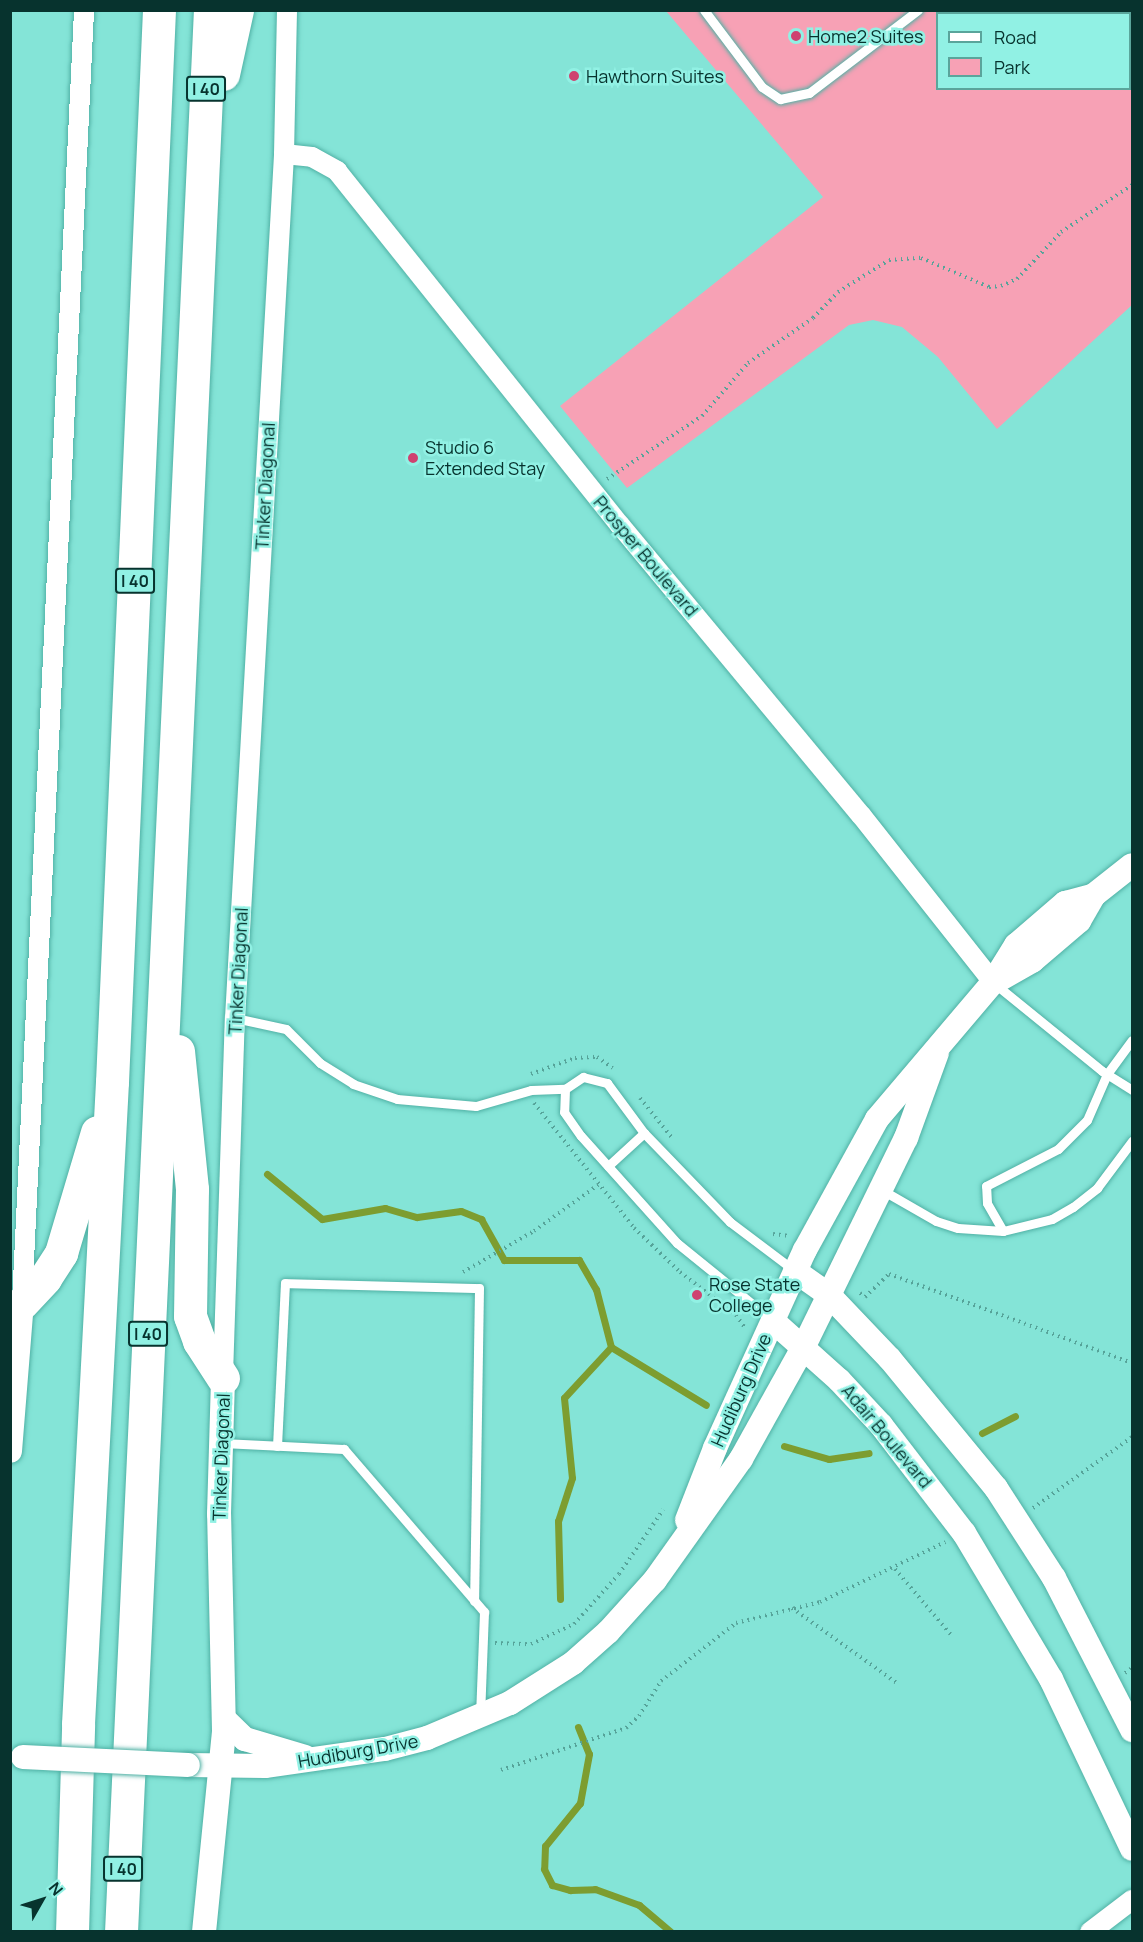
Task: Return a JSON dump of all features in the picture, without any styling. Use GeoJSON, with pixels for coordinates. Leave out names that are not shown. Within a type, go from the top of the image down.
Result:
{"type":"FeatureCollection","features":[{"type":"Feature","properties":{"kind":"highway"},"geometry":{"type":"LineString","coordinates":[[144,10],[158,80]]}},
{"type":"Feature","properties":{"kind":"highway","name":"I 40"},"geometry":{"type":"LineString","coordinates":[[72,1932],[78,1724],[112,1082],[158,80],[159,10]]}},
{"type":"Feature","properties":{"kind":"highway","name":"I 40"},"geometry":{"type":"LineString","coordinates":[[121,1932],[210,10]]}},
{"type":"Feature","properties":{"kind":"highway"},"geometry":{"type":"LineString","coordinates":[[202,166],[237,10]]}},
{"type":"Feature","properties":{"kind":"highway"},"geometry":{"type":"LineString","coordinates":[[167,939],[192,1189],[190,1316],[199,1341],[223,1378]]}},
{"type":"Feature","properties":{"kind":"highway"},"geometry":{"type":"LineString","coordinates":[[22,1303],[45,1278],[61,1253],[112,1082]]}},
{"type":"Feature","properties":{"kind":"street"},"geometry":{"type":"LineString","coordinates":[[10,1451],[22,1303],[84,10]]}},
{"type":"Feature","properties":{"kind":"street","name":"Tinker Diagonal"},"geometry":{"type":"LineString","coordinates":[[204,1932],[222,1766],[224,1719],[219,1514],[235,1018],[284,154],[287,10]]}},
{"type":"Feature","properties":{"kind":"street","name":"Prosper Boulevard"},"geometry":{"type":"LineString","coordinates":[[284,154],[312,157],[337,171],[593,492],[861,814],[993,982]]}},
{"type":"Feature","properties":{"kind":"street","name":"Hudiburg Drive"},"geometry":{"type":"LineString","coordinates":[[674,1553],[715,1448],[795,1271],[877,1119],[937,1053],[993,982],[1016,945],[1065,903],[1095,895],[1132,865]]}},
{"type":"Feature","properties":{"kind":"street","name":"Hudiburg Drive"},"geometry":{"type":"LineString","coordinates":[[17,1757],[222,1766],[319,1760],[417,1741],[480,1717],[510,1703],[573,1663],[629,1611],[674,1553],[741,1459],[830,1295],[906,1137],[937,1053]]}},
{"type":"Feature","properties":{"kind":"street"},"geometry":{"type":"LineString","coordinates":[[795,1271],[830,1295],[924,1397],[1014,1515],[1054,1578],[1132,1730]]}},
{"type":"Feature","properties":{"kind":"street","name":"Adair Boulevard"},"geometry":{"type":"LineString","coordinates":[[773,1321],[804,1346],[881,1425],[964,1533],[1046,1669],[1132,1849]]}},
{"type":"Feature","properties":{"kind":"street"},"geometry":{"type":"LineString","coordinates":[[224,1719],[251,1742],[319,1760]]}},
{"type":"Feature","properties":{"kind":"street"},"geometry":{"type":"LineString","coordinates":[[1090,1932],[1132,1900]]}},
{"type":"Feature","properties":{"kind":"lane"},"geometry":{"type":"LineString","coordinates":[[704,10],[762,87],[780,99],[809,93],[918,10]]}},
{"type":"Feature","properties":{"kind":"lane"},"geometry":{"type":"LineString","coordinates":[[993,982],[1107,1074],[1132,1090]]}},
{"type":"Feature","properties":{"kind":"lane"},"geometry":{"type":"LineString","coordinates":[[235,1018],[286,1029],[320,1063],[353,1084],[397,1099],[476,1106],[531,1090],[565,1089],[583,1077],[607,1083],[644,1132],[730,1222],[795,1271]]}},
{"type":"Feature","properties":{"kind":"lane"},"geometry":{"type":"LineString","coordinates":[[1003,1230],[987,1203],[986,1186],[1058,1149],[1087,1120],[1107,1074],[1132,1040]]}},
{"type":"Feature","properties":{"kind":"lane","name":"Adair Boulevard"},"geometry":{"type":"LineString","coordinates":[[565,1089],[564,1112],[608,1166],[677,1243],[773,1321]]}},
{"type":"Feature","properties":{"kind":"lane"},"geometry":{"type":"LineString","coordinates":[[608,1166],[644,1132]]}},
{"type":"Feature","properties":{"kind":"lane"},"geometry":{"type":"LineString","coordinates":[[880,1188],[936,1221],[979,1232],[1003,1230],[1052,1219],[1073,1207],[1097,1188],[1132,1141]]}},
{"type":"Feature","properties":{"kind":"lane"},"geometry":{"type":"LineString","coordinates":[[277,1446],[285,1283],[479,1288],[474,1601]]}},
{"type":"Feature","properties":{"kind":"lane"},"geometry":{"type":"LineString","coordinates":[[221,1443],[344,1449],[484,1612],[480,1717]]}},
{"type":"Feature","properties":{"kind":"path"},"geometry":{"type":"LineString","coordinates":[[593,492],[702,416],[748,363],[813,318],[838,292],[889,260],[921,258],[989,287],[1001,286],[1017,279],[1069,226],[1132,185]]}},
{"type":"Feature","properties":{"kind":"path"},"geometry":{"type":"LineString","coordinates":[[457,1280],[467,1267],[519,1239],[598,1185]]}},
{"type":"Feature","properties":{"kind":"path"},"geometry":{"type":"LineString","coordinates":[[1014,1515],[1047,1500],[1132,1437]]}},
{"type":"Feature","properties":{"kind":"path"},"geometry":{"type":"LineString","coordinates":[[483,1643],[531,1644],[573,1624],[630,1560],[663,1510]]}},
{"type":"Feature","properties":{"kind":"path"},"geometry":{"type":"LineString","coordinates":[[501,1770],[609,1737],[639,1716],[661,1681],[736,1623],[820,1602],[895,1569],[964,1533]]}},
{"type":"Feature","properties":{"kind":"path"},"geometry":{"type":"LineString","coordinates":[[895,1569],[952,1636]]}},
{"type":"Feature","properties":{"kind":"path"},"geometry":{"type":"LineString","coordinates":[[792,1608],[898,1684]]}},
{"type":"Feature","properties":{"kind":"green space"},"geometry":{"type":"Polygon","coordinates":[[[666,11],[1132,11],[1132,305],[997,429],[938,357],[902,327],[873,320],[849,325],[627,488],[560,406],[823,197],[666,11]]]}},
{"type":"Feature","properties":{"kind":"waterway"},"geometry":{"type":"LineString","coordinates":[[267,1174],[322,1219],[385,1208],[417,1217],[461,1211],[481,1219],[504,1260],[579,1260],[596,1289],[611,1347],[564,1398],[572,1478],[558,1521],[560,1599]]}},
{"type":"Feature","properties":{"kind":"waterway"},"geometry":{"type":"LineString","coordinates":[[611,1347],[706,1405]]}},
{"type":"Feature","properties":{"kind":"waterway"},"geometry":{"type":"LineString","coordinates":[[982,1433],[1015,1416]]}},
{"type":"Feature","properties":{"kind":"waterway"},"geometry":{"type":"LineString","coordinates":[[784,1446],[829,1459],[869,1453]]}},
{"type":"Feature","properties":{"kind":"waterway"},"geometry":{"type":"LineString","coordinates":[[578,1727],[589,1754],[580,1803],[545,1846],[544,1869],[552,1885],[570,1890],[595,1889],[639,1905],[671,1932]]}},
{"type":"Feature","properties":{"kind":"place","name":"Home2 Suites"},"geometry":{"type":"Point","coordinates":[796,36]}},
{"type":"Feature","properties":{"kind":"place","name":"Hawthorn Suites"},"geometry":{"type":"Point","coordinates":[574,76]}},
{"type":"Feature","properties":{"kind":"place","name":"Studio 6 Extended Stay"},"geometry":{"type":"Point","coordinates":[413,458]}},
{"type":"Feature","properties":{"kind":"place","name":"Rose State College"},"geometry":{"type":"Point","coordinates":[697,1295]}}]}
